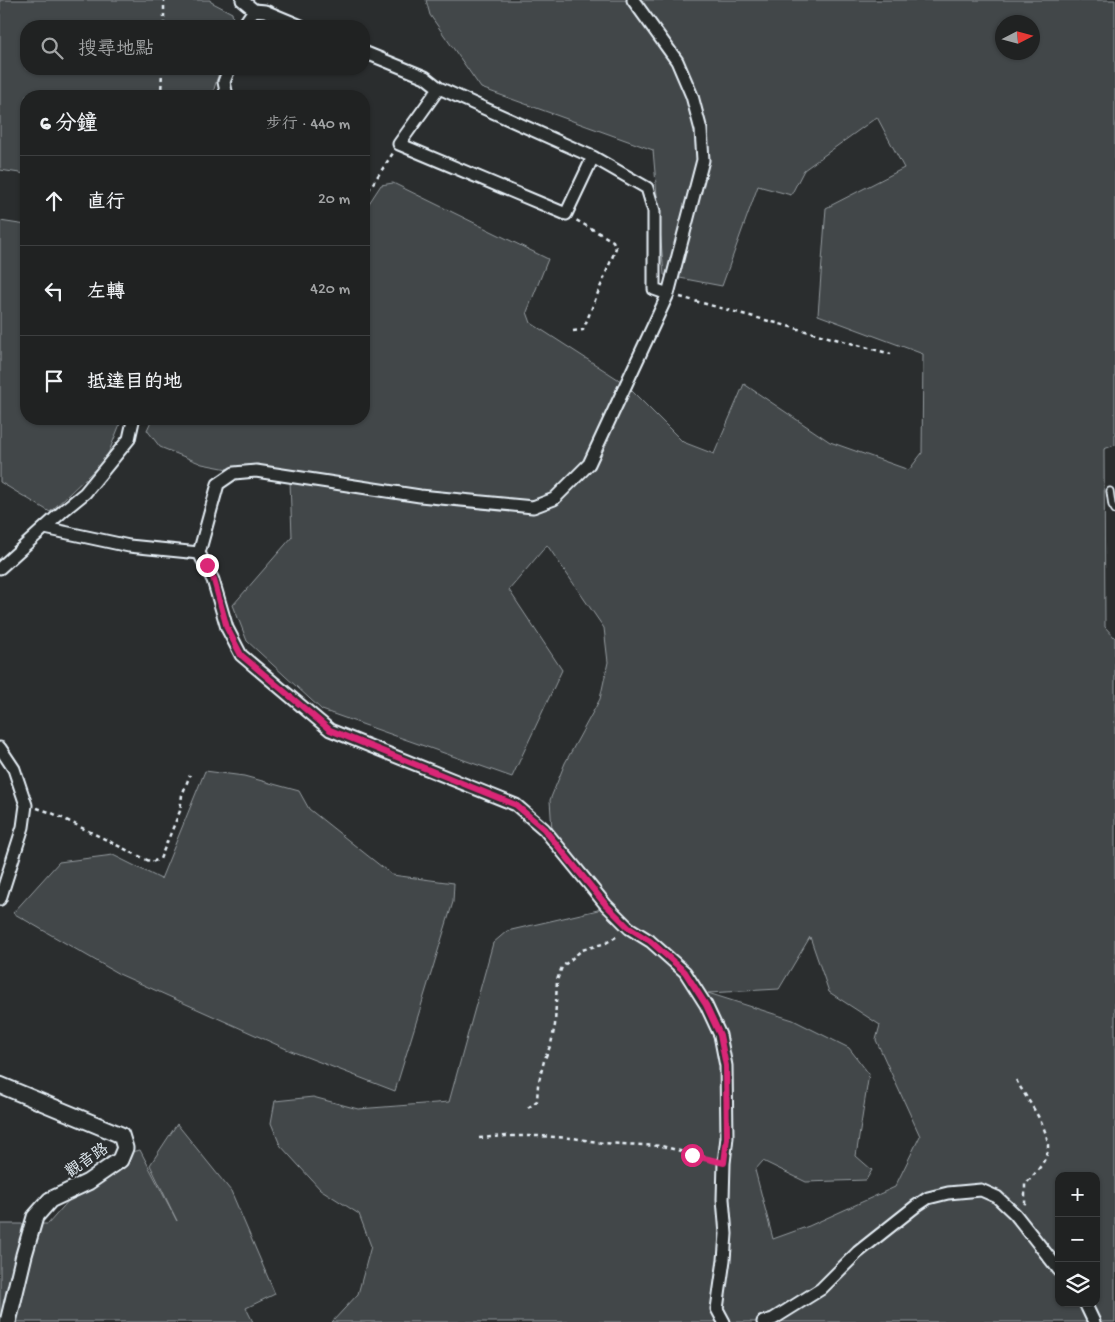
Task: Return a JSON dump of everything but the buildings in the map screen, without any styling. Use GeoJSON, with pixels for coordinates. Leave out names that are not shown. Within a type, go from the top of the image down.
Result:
{"type":"FeatureCollection","features":[{"type":"Feature","properties":{"kind":"street"},"geometry":{"type":"LineString","coordinates":[[242,0],[254,10],[265,11],[287,20]]}},
{"type":"Feature","properties":{"kind":"street"},"geometry":{"type":"LineString","coordinates":[[633,0],[677,61],[692,96],[701,130],[703,160],[668,294],[589,464],[554,498],[534,507],[420,496],[256,471],[234,473],[218,484],[199,553],[214,580],[227,628],[241,655],[330,730],[516,805],[544,829],[606,905],[629,928],[650,941],[685,972],[706,1005],[720,1035],[726,1066],[727,1138],[723,1199],[725,1242],[717,1309],[724,1322]]}},
{"type":"Feature","properties":{"kind":"street"},"geometry":{"type":"LineString","coordinates":[[247,20],[254,10]]}},
{"type":"Feature","properties":{"kind":"street"},"geometry":{"type":"LineString","coordinates":[[370,54],[426,77],[439,88],[593,157],[647,188],[654,211],[654,289],[668,294]]}},
{"type":"Feature","properties":{"kind":"street"},"geometry":{"type":"LineString","coordinates":[[226,90],[224,82],[227,75]]}},
{"type":"Feature","properties":{"kind":"street"},"geometry":{"type":"LineString","coordinates":[[439,88],[400,144],[566,214],[593,157]]}},
{"type":"Feature","properties":{"kind":"street"},"geometry":{"type":"LineString","coordinates":[[0,568],[85,493],[129,439],[132,425]]}},
{"type":"Feature","properties":{"kind":"street"},"geometry":{"type":"LineString","coordinates":[[45,528],[129,546],[199,553]]}},
{"type":"Feature","properties":{"kind":"street"},"geometry":{"type":"LineString","coordinates":[[0,748],[14,769],[26,805],[23,827],[0,899]]}},
{"type":"Feature","properties":{"kind":"street","name":"觀音路"},"geometry":{"type":"LineString","coordinates":[[0,1085],[121,1135],[125,1148],[120,1160],[88,1182],[50,1200],[34,1217],[8,1322]]}},
{"type":"Feature","properties":{"kind":"street"},"geometry":{"type":"LineString","coordinates":[[762,1322],[773,1319],[821,1289],[858,1252],[916,1206],[928,1198],[948,1193],[980,1190],[997,1197],[1016,1214],[1055,1265]]}},
{"type":"Feature","properties":{"kind":"street"},"geometry":{"type":"LineString","coordinates":[[1087,1307],[1094,1322]]}},
{"type":"Feature","properties":{"kind":"lane"},"geometry":{"type":"LineString","coordinates":[[1110,491],[1112,505],[1115,510]]}},
{"type":"Feature","properties":{"kind":"path"},"geometry":{"type":"LineString","coordinates":[[164,0],[164,20]]}},
{"type":"Feature","properties":{"kind":"path"},"geometry":{"type":"LineString","coordinates":[[160,90],[162,75]]}},
{"type":"Feature","properties":{"kind":"path"},"geometry":{"type":"LineString","coordinates":[[370,188],[400,144]]}},
{"type":"Feature","properties":{"kind":"path"},"geometry":{"type":"LineString","coordinates":[[566,214],[613,241],[616,248],[584,330],[573,331]]}},
{"type":"Feature","properties":{"kind":"path"},"geometry":{"type":"LineString","coordinates":[[668,294],[891,354]]}},
{"type":"Feature","properties":{"kind":"path"},"geometry":{"type":"LineString","coordinates":[[26,805],[52,813],[151,862],[160,858],[180,811],[182,795],[190,775]]}},
{"type":"Feature","properties":{"kind":"path"},"geometry":{"type":"LineString","coordinates":[[528,1108],[537,1101],[538,1085],[555,1025],[557,980],[562,967],[582,950],[606,943],[629,928]]}},
{"type":"Feature","properties":{"kind":"path"},"geometry":{"type":"LineString","coordinates":[[1016,1080],[1045,1130],[1048,1149],[1036,1174],[1026,1184],[1025,1203],[1016,1214]]}},
{"type":"Feature","properties":{"kind":"path"},"geometry":{"type":"LineString","coordinates":[[479,1138],[538,1136],[603,1143],[662,1146],[724,1163]]}},
{"type":"Feature","properties":{"kind":"shaded area"},"geometry":{"type":"Polygon","coordinates":[[[0,0],[210,0],[232,13],[233,20],[20,20],[20,75],[218,75],[214,90],[20,90],[20,173],[0,170],[0,0]]]}},
{"type":"Feature","properties":{"kind":"shaded area"},"geometry":{"type":"Polygon","coordinates":[[[426,0],[1115,0],[1115,445],[1104,449],[1105,627],[1115,638],[1115,1322],[332,1322],[358,1294],[371,1246],[359,1214],[320,1189],[280,1145],[271,1123],[275,1101],[313,1097],[358,1109],[449,1102],[493,943],[507,931],[598,910],[605,893],[552,831],[550,800],[565,763],[600,699],[608,662],[604,628],[547,545],[509,590],[562,670],[512,777],[322,710],[247,641],[233,605],[292,537],[290,481],[202,464],[160,447],[147,430],[149,425],[370,425],[370,202],[381,185],[393,183],[548,259],[527,312],[531,323],[624,383],[683,442],[714,454],[744,384],[830,442],[909,470],[922,453],[923,354],[818,315],[826,208],[904,168],[877,117],[804,170],[791,195],[758,186],[722,286],[664,275],[653,150],[481,88],[430,15],[426,0]],[[810,937],[779,989],[708,993],[793,1020],[849,1048],[869,1074],[856,1156],[872,1170],[866,1180],[806,1182],[763,1161],[755,1170],[773,1239],[809,1226],[895,1187],[920,1136],[876,1040],[880,1025],[829,992],[810,937]]]}},
{"type":"Feature","properties":{"kind":"shaded area"},"geometry":{"type":"Polygon","coordinates":[[[0,221],[20,224],[20,425],[120,425],[106,459],[50,512],[0,482],[0,221]]]}},
{"type":"Feature","properties":{"kind":"shaded area"},"geometry":{"type":"Polygon","coordinates":[[[205,771],[244,776],[299,791],[309,809],[392,875],[454,883],[453,902],[395,1091],[291,1051],[119,974],[13,913],[59,862],[113,855],[161,879],[205,771]]]}},
{"type":"Feature","properties":{"kind":"shaded area"},"geometry":{"type":"Polygon","coordinates":[[[177,1124],[231,1191],[275,1294],[246,1308],[253,1322],[0,1322],[0,1224],[48,1224],[107,1157],[140,1150],[177,1221],[150,1165],[177,1124]]]}},
{"type":"Feature","properties":{"kind":"route"},"geometry":{"type":"LineString","coordinates":[[207,565],[214,580],[227,628],[241,655],[330,730],[516,805],[544,829],[606,905],[629,928],[650,941],[685,972],[706,1005],[720,1035],[726,1066],[727,1138],[724,1163],[692,1155]]}}]}
